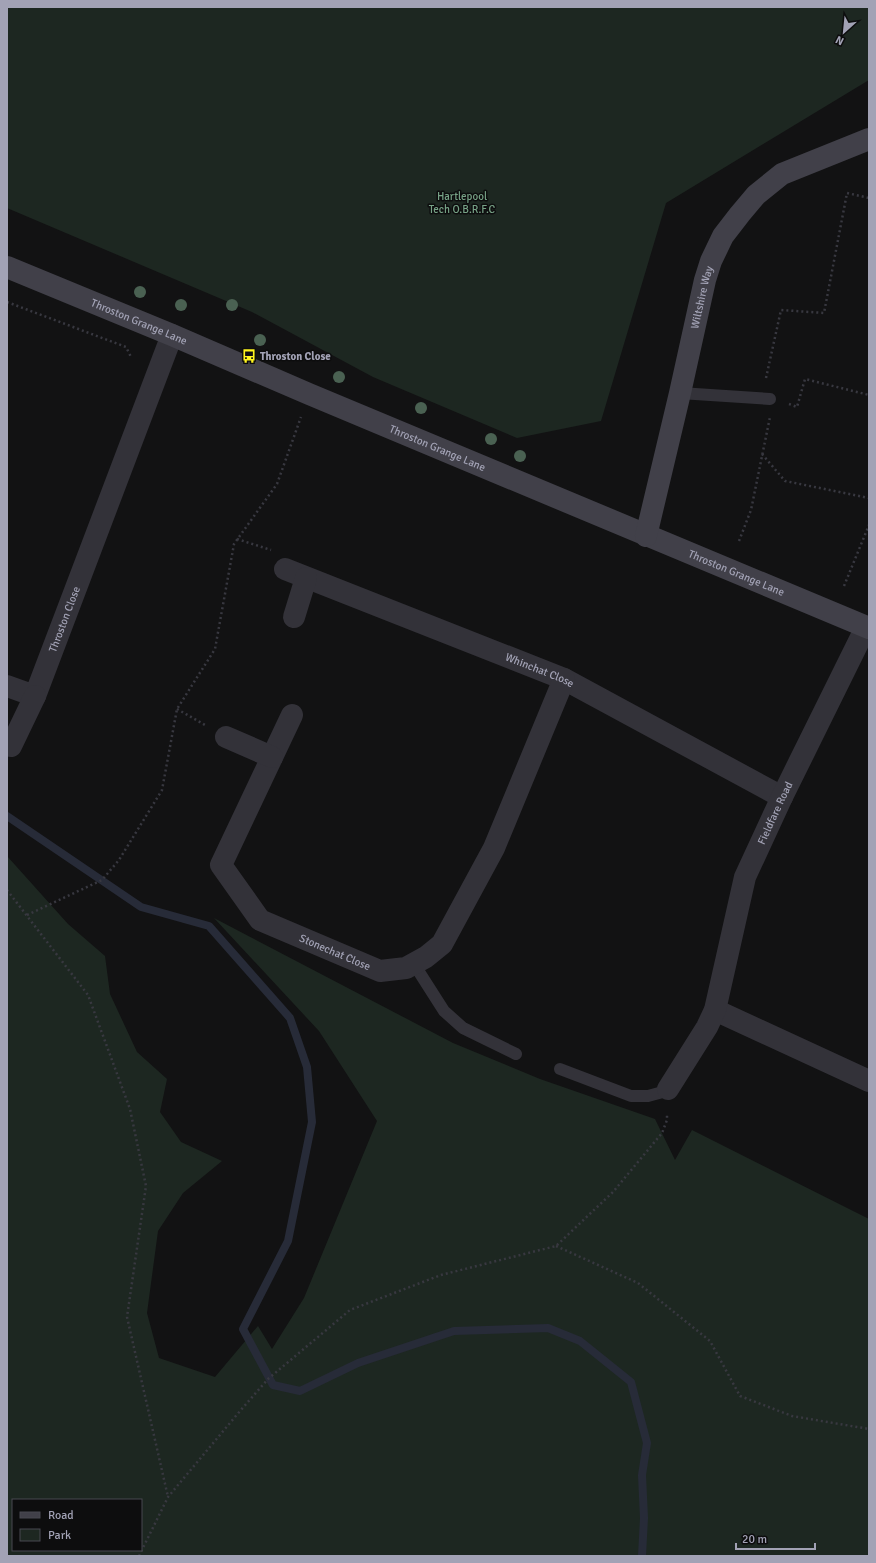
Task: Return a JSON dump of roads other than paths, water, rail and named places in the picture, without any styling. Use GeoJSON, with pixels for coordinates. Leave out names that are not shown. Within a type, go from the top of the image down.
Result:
{"type":"FeatureCollection","features":[{"type":"Feature","properties":{"kind":"street","name":"Wiltshire Way"},"geometry":{"type":"LineString","coordinates":[[646,536],[705,280],[711,261],[723,236],[756,195],[782,174],[869,139]]}},
{"type":"Feature","properties":{"kind":"street","name":"Throston Grange Lane"},"geometry":{"type":"LineString","coordinates":[[7,267],[172,334],[309,394],[646,536],[868,627]]}},
{"type":"Feature","properties":{"kind":"street","name":"Throston Close"},"geometry":{"type":"LineString","coordinates":[[11,746],[35,696],[172,334]]}},
{"type":"Feature","properties":{"kind":"street","name":"Whinchat Close"},"geometry":{"type":"LineString","coordinates":[[285,569],[564,679],[782,797]]}},
{"type":"Feature","properties":{"kind":"street"},"geometry":{"type":"LineString","coordinates":[[294,617],[306,578]]}},
{"type":"Feature","properties":{"kind":"street","name":"Fieldfare Road"},"geometry":{"type":"LineString","coordinates":[[668,1089],[707,1027],[715,1010],[745,877],[782,797],[868,627]]}},
{"type":"Feature","properties":{"kind":"street","name":"Stonechat Close"},"geometry":{"type":"LineString","coordinates":[[292,715],[221,865],[260,920],[380,971],[406,968],[426,958],[442,944],[494,848],[564,679]]}},
{"type":"Feature","properties":{"kind":"street"},"geometry":{"type":"LineString","coordinates":[[7,686],[35,696]]}},
{"type":"Feature","properties":{"kind":"street"},"geometry":{"type":"LineString","coordinates":[[226,738],[272,757]]}},
{"type":"Feature","properties":{"kind":"street"},"geometry":{"type":"LineString","coordinates":[[715,1010],[869,1081]]}},
{"type":"Feature","properties":{"kind":"lane"},"geometry":{"type":"LineString","coordinates":[[680,393],[768,399]]}},
{"type":"Feature","properties":{"kind":"lane"},"geometry":{"type":"LineString","coordinates":[[414,964],[444,1011],[463,1028],[516,1054]]}},
{"type":"Feature","properties":{"kind":"lane"},"geometry":{"type":"LineString","coordinates":[[560,1069],[631,1096],[648,1096],[668,1089]]}},
{"type":"Feature","properties":{"kind":"waterway"},"geometry":{"type":"LineString","coordinates":[[7,816],[141,907],[209,926],[290,1018],[307,1067],[312,1122],[288,1241],[243,1329],[273,1385],[300,1391],[358,1363],[454,1331],[548,1328],[580,1341],[631,1382],[647,1443],[642,1475],[644,1518],[642,1556]]}},
{"type":"Feature","properties":{"kind":"place","name":"Throston Close"},"geometry":{"type":"Point","coordinates":[249,356]}},
{"type":"Feature","properties":{"kind":"park label","name":"Hartlepool Tech O.B.R.F.C"},"geometry":{"type":"Point","coordinates":[462,202]}}]}
